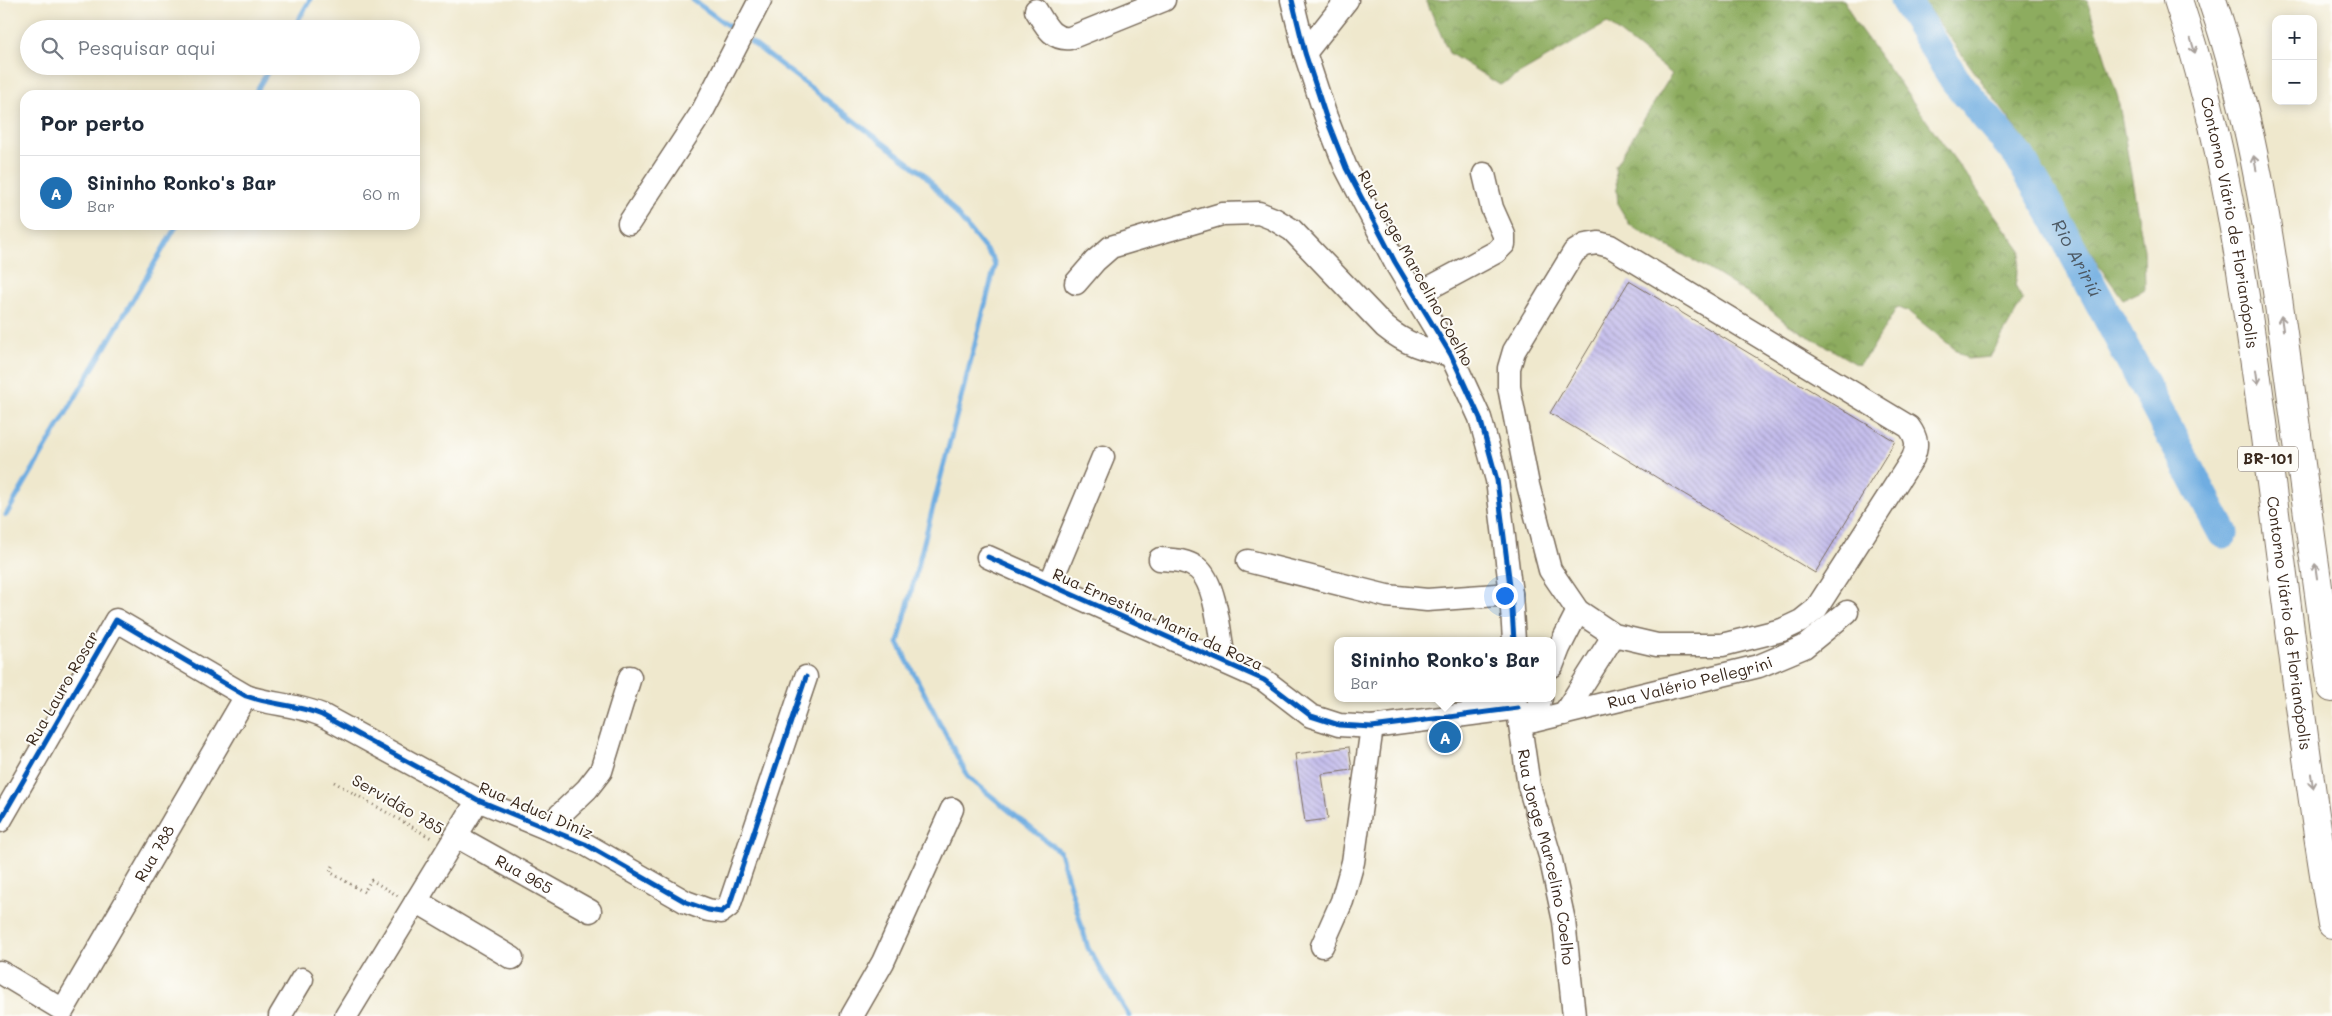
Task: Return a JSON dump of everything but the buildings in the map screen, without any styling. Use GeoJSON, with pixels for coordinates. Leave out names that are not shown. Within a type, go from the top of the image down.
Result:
{"type":"FeatureCollection","features":[{"type":"Feature","properties":{"kind":"highway","name":"Contorno Viário de Florianópolis"},"geometry":{"type":"LineString","coordinates":[[2178,0],[2202,77],[2216,134],[2240,262],[2332,924]]}},
{"type":"Feature","properties":{"kind":"highway","name":"Contorno Viário de Florianópolis"},"geometry":{"type":"LineString","coordinates":[[2212,0],[2242,102],[2263,205],[2282,327],[2332,688]]}},
{"type":"Feature","properties":{"kind":"street"},"geometry":{"type":"LineString","coordinates":[[629,223],[702,112],[760,0]]}},
{"type":"Feature","properties":{"kind":"street"},"geometry":{"type":"LineString","coordinates":[[1036,10],[1051,33],[1062,39],[1070,38],[1164,0]]}},
{"type":"Feature","properties":{"kind":"street","name":"Rua Jorge Marcelino Coelho"},"geometry":{"type":"LineString","coordinates":[[1292,0],[1305,53],[1326,117],[1346,168],[1395,262],[1451,355],[1480,418],[1496,480],[1511,594],[1514,637]]}},
{"type":"Feature","properties":{"kind":"street"},"geometry":{"type":"LineString","coordinates":[[1305,53],[1347,0]]}},
{"type":"Feature","properties":{"kind":"street"},"geometry":{"type":"LineString","coordinates":[[1416,295],[1496,252],[1504,244],[1504,235],[1492,208],[1484,174]]}},
{"type":"Feature","properties":{"kind":"street"},"geometry":{"type":"LineString","coordinates":[[1076,283],[1095,261],[1111,247],[1222,214],[1259,213],[1274,219],[1292,230],[1400,339],[1416,347],[1451,355]]}},
{"type":"Feature","properties":{"kind":"street"},"geometry":{"type":"LineString","coordinates":[[1598,243],[1610,246],[1909,427],[1916,437],[1916,449],[1913,458],[1816,609],[1801,621],[1782,630],[1722,645],[1657,646],[1614,635],[1578,611],[1550,570],[1528,485],[1509,387],[1509,368],[1514,351],[1574,252],[1586,245],[1598,243]]}},
{"type":"Feature","properties":{"kind":"street"},"geometry":{"type":"LineString","coordinates":[[1050,584],[1103,457]]}},
{"type":"Feature","properties":{"kind":"street","name":"Rua Ernestina Maria da Roza"},"geometry":{"type":"LineString","coordinates":[[988,557],[1224,661],[1277,688],[1311,716],[1339,725],[1372,727],[1522,713]]}},
{"type":"Feature","properties":{"kind":"street"},"geometry":{"type":"LineString","coordinates":[[1160,559],[1188,563],[1199,569],[1206,578],[1212,591],[1224,661]]}},
{"type":"Feature","properties":{"kind":"street"},"geometry":{"type":"LineString","coordinates":[[1248,561],[1387,596],[1427,600],[1511,594]]}},
{"type":"Feature","properties":{"kind":"street"},"geometry":{"type":"LineString","coordinates":[[1556,656],[1578,611]]}},
{"type":"Feature","properties":{"kind":"street","name":"Rua Valério Pellegrini"},"geometry":{"type":"LineString","coordinates":[[1522,713],[1564,714],[1758,666],[1804,647],[1847,612]]}},
{"type":"Feature","properties":{"kind":"street","name":"Rua Aduci Diniz"},"geometry":{"type":"LineString","coordinates":[[116,620],[246,696],[257,700],[298,706],[322,715],[478,800],[585,844],[686,902],[720,912],[730,906],[806,677]]}},
{"type":"Feature","properties":{"kind":"street","name":"Rua Lauro Rosar"},"geometry":{"type":"LineString","coordinates":[[0,821],[116,620]]}},
{"type":"Feature","properties":{"kind":"street"},"geometry":{"type":"LineString","coordinates":[[1564,714],[1614,635]]}},
{"type":"Feature","properties":{"kind":"street"},"geometry":{"type":"LineString","coordinates":[[546,828],[586,789],[601,771],[630,677]]}},
{"type":"Feature","properties":{"kind":"street","name":"Rua 788"},"geometry":{"type":"LineString","coordinates":[[0,972],[63,1010],[246,696]]}},
{"type":"Feature","properties":{"kind":"street"},"geometry":{"type":"LineString","coordinates":[[1522,713],[1536,702]]}},
{"type":"Feature","properties":{"kind":"street","name":"Rua Jorge Marcelino Coelho"},"geometry":{"type":"LineString","coordinates":[[1522,713],[1529,786],[1550,856],[1564,921],[1574,1016]]}},
{"type":"Feature","properties":{"kind":"street"},"geometry":{"type":"LineString","coordinates":[[1322,946],[1342,901],[1353,862],[1372,727]]}},
{"type":"Feature","properties":{"kind":"street"},"geometry":{"type":"LineString","coordinates":[[346,1016],[478,800]]}},
{"type":"Feature","properties":{"kind":"street"},"geometry":{"type":"LineString","coordinates":[[858,1014],[952,810]]}},
{"type":"Feature","properties":{"kind":"street","name":"Rua 965"},"geometry":{"type":"LineString","coordinates":[[453,842],[590,911]]}},
{"type":"Feature","properties":{"kind":"street"},"geometry":{"type":"LineString","coordinates":[[415,903],[512,958]]}},
{"type":"Feature","properties":{"kind":"street"},"geometry":{"type":"LineString","coordinates":[[280,1016],[302,979]]}},
{"type":"Feature","properties":{"kind":"path"},"geometry":{"type":"LineString","coordinates":[[333,866],[330,872],[364,892],[372,880],[415,903]]}},
{"type":"Feature","properties":{"kind":"green space"},"geometry":{"type":"Polygon","coordinates":[[[1426,0],[1844,0],[1855,22],[2021,251],[2015,286],[2023,300],[1990,357],[1967,359],[1909,312],[1897,307],[1870,352],[1858,365],[1786,323],[1761,302],[1705,267],[1630,225],[1618,205],[1615,166],[1672,74],[1607,23],[1500,85],[1449,53],[1426,0]]]}},
{"type":"Feature","properties":{"kind":"green space"},"geometry":{"type":"Polygon","coordinates":[[[1922,0],[2087,0],[2118,98],[2144,250],[2145,289],[2123,299],[2099,266],[2026,142],[1922,0]]]}},
{"type":"Feature","properties":{"kind":"waterway"},"geometry":{"type":"LineString","coordinates":[[298,20],[310,0]]}},
{"type":"Feature","properties":{"kind":"waterway"},"geometry":{"type":"LineString","coordinates":[[693,0],[731,28]]}},
{"type":"Feature","properties":{"kind":"waterway","name":"Rio Aririú"},"geometry":{"type":"LineString","coordinates":[[1905,0],[1955,80],[2018,155],[2054,216],[2223,533]]}},
{"type":"Feature","properties":{"kind":"waterway"},"geometry":{"type":"LineString","coordinates":[[751,42],[925,175],[993,259],[995,266],[898,643],[968,777],[1060,852],[1088,948],[1129,1016]]}},
{"type":"Feature","properties":{"kind":"waterway"},"geometry":{"type":"LineString","coordinates":[[257,90],[266,75]]}},
{"type":"Feature","properties":{"kind":"waterway"},"geometry":{"type":"LineString","coordinates":[[6,515],[174,230]]}},
{"type":"Feature","properties":{"kind":"cycle path"},"geometry":{"type":"LineString","coordinates":[[1292,0],[1305,53],[1326,117],[1346,168],[1395,262],[1451,355],[1480,418],[1497,480],[1511,594],[1514,637]]}},
{"type":"Feature","properties":{"kind":"cycle path"},"geometry":{"type":"LineString","coordinates":[[988,557],[1264,680],[1311,716],[1339,725],[1372,727],[1518,708]]}},
{"type":"Feature","properties":{"kind":"cycle path"},"geometry":{"type":"LineString","coordinates":[[0,821],[116,620],[246,696],[322,715],[478,800],[585,844],[686,902],[708,910],[721,912],[729,906],[806,677]]}},
{"type":"Feature","properties":{"kind":"place","name":"Sininho Ronko's Bar"},"geometry":{"type":"Point","coordinates":[1445,737]}}]}
